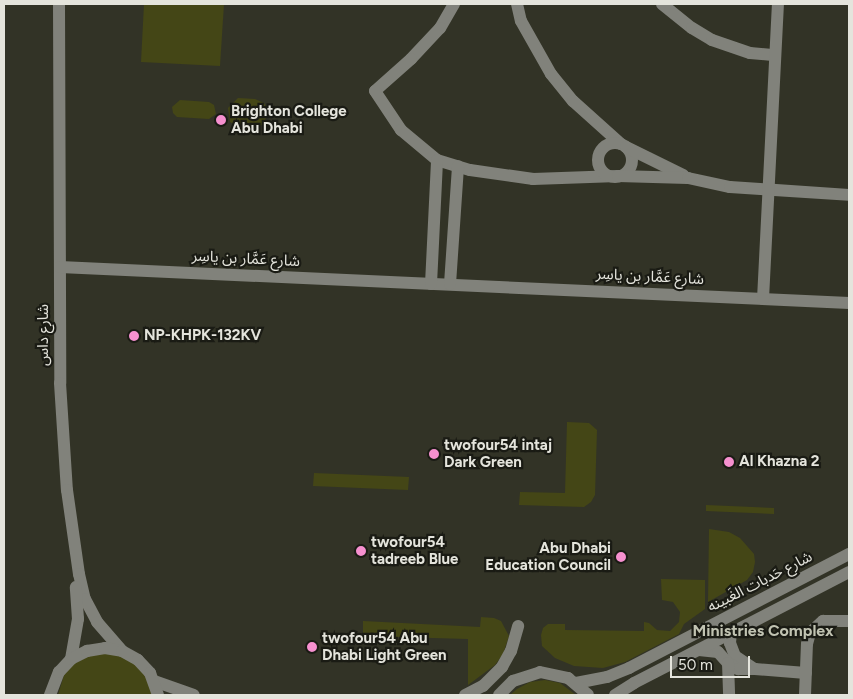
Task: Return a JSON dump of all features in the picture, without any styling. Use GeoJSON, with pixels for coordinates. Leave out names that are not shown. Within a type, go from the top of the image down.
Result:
{"type":"FeatureCollection","features":[{"type":"Feature","properties":{"kind":"street","name":"شارع داس"},"geometry":{"type":"LineString","coordinates":[[50,4],[53,419],[59,492],[78,605],[71,659]]}},
{"type":"Feature","properties":{"kind":"street","name":"شارع داس"},"geometry":{"type":"LineString","coordinates":[[58,4],[61,419],[67,490],[78,574],[85,599],[93,616],[104,632],[122,651],[145,666],[154,681]]}},
{"type":"Feature","properties":{"kind":"street"},"geometry":{"type":"LineString","coordinates":[[454,4],[440,28],[411,59],[375,91],[401,130],[437,160],[513,177],[566,179],[618,176],[688,178],[730,188],[849,195]]}},
{"type":"Feature","properties":{"kind":"street"},"geometry":{"type":"LineString","coordinates":[[517,4],[525,29],[551,74],[573,101],[588,114],[623,145],[629,151],[632,162],[627,171],[618,176],[607,174],[603,171],[600,166],[599,154],[600,135],[588,114]]}},
{"type":"Feature","properties":{"kind":"street"},"geometry":{"type":"LineString","coordinates":[[662,4],[692,28],[712,40],[750,53],[776,55]]}},
{"type":"Feature","properties":{"kind":"street"},"geometry":{"type":"LineString","coordinates":[[763,299],[778,4]]}},
{"type":"Feature","properties":{"kind":"street"},"geometry":{"type":"LineString","coordinates":[[566,179],[590,168],[606,145],[623,145],[688,178]]}},
{"type":"Feature","properties":{"kind":"street"},"geometry":{"type":"LineString","coordinates":[[432,284],[437,160]]}},
{"type":"Feature","properties":{"kind":"street"},"geometry":{"type":"LineString","coordinates":[[450,284],[453,209],[458,166]]}},
{"type":"Feature","properties":{"kind":"street"},"geometry":{"type":"LineString","coordinates":[[436,207],[445,203],[453,209]]}},
{"type":"Feature","properties":{"kind":"street","name":"شارع عَمَّار بن ياسِر"},"geometry":{"type":"LineString","coordinates":[[60,267],[849,303]]}},
{"type":"Feature","properties":{"kind":"street","name":"شارع حَدبات الغَبينه"},"geometry":{"type":"LineString","coordinates":[[576,683],[597,680],[623,671],[849,554]]}},
{"type":"Feature","properties":{"kind":"street"},"geometry":{"type":"LineString","coordinates":[[614,695],[849,572]]}},
{"type":"Feature","properties":{"kind":"street"},"geometry":{"type":"LineString","coordinates":[[805,695],[808,638],[813,628],[829,620],[849,621]]}},
{"type":"Feature","properties":{"kind":"street"},"geometry":{"type":"LineString","coordinates":[[465,695],[483,686],[502,667],[511,651],[518,626]]}},
{"type":"Feature","properties":{"kind":"street"},"geometry":{"type":"LineString","coordinates":[[731,633],[730,643],[735,656],[742,663],[755,669]]}},
{"type":"Feature","properties":{"kind":"street"},"geometry":{"type":"LineString","coordinates":[[50,695],[59,672],[71,659],[95,649],[122,651]]}},
{"type":"Feature","properties":{"kind":"street"},"geometry":{"type":"LineString","coordinates":[[697,650],[714,650],[738,670],[755,669],[806,673]]}},
{"type":"Feature","properties":{"kind":"street"},"geometry":{"type":"LineString","coordinates":[[728,663],[729,695]]}},
{"type":"Feature","properties":{"kind":"street"},"geometry":{"type":"LineString","coordinates":[[499,695],[513,681],[531,674],[554,673],[576,683],[588,695]]}},
{"type":"Feature","properties":{"kind":"street"},"geometry":{"type":"LineString","coordinates":[[154,681],[158,695]]}},
{"type":"Feature","properties":{"kind":"street"},"geometry":{"type":"LineString","coordinates":[[154,681],[194,695]]}},
{"type":"Feature","properties":{"kind":"shaded area"},"geometry":{"type":"Polygon","coordinates":[[[144,4],[224,4],[220,66],[141,62],[144,4]]]}},
{"type":"Feature","properties":{"kind":"shaded area"},"geometry":{"type":"Polygon","coordinates":[[[238,98],[255,99],[264,103],[268,111],[264,124],[255,128],[238,127],[230,122],[228,108],[238,98]]]}},
{"type":"Feature","properties":{"kind":"shaded area"},"geometry":{"type":"Polygon","coordinates":[[[180,100],[209,102],[214,105],[216,114],[209,119],[177,117],[173,113],[172,107],[180,100]]]}},
{"type":"Feature","properties":{"kind":"shaded area"},"geometry":{"type":"Polygon","coordinates":[[[567,422],[589,423],[597,430],[595,495],[591,502],[584,507],[519,505],[520,492],[565,493],[567,422]]]}},
{"type":"Feature","properties":{"kind":"shaded area"},"geometry":{"type":"Polygon","coordinates":[[[314,473],[409,477],[408,490],[313,486],[314,473]]]}},
{"type":"Feature","properties":{"kind":"shaded area"},"geometry":{"type":"Polygon","coordinates":[[[706,505],[774,508],[774,514],[706,511],[706,505]]]}},
{"type":"Feature","properties":{"kind":"shaded area"},"geometry":{"type":"Polygon","coordinates":[[[709,529],[729,532],[740,538],[754,554],[755,562],[753,572],[747,580],[708,602],[709,529]]]}},
{"type":"Feature","properties":{"kind":"shaded area"},"geometry":{"type":"Polygon","coordinates":[[[661,579],[705,580],[705,609],[684,624],[679,634],[625,662],[603,668],[574,666],[555,658],[542,646],[541,635],[543,628],[548,624],[565,624],[565,630],[644,631],[644,622],[649,623],[657,630],[670,631],[679,622],[680,612],[673,602],[662,600],[661,579]]]}},
{"type":"Feature","properties":{"kind":"shaded area"},"geometry":{"type":"Polygon","coordinates":[[[481,617],[494,618],[501,621],[509,636],[503,654],[495,665],[468,685],[468,639],[363,636],[363,621],[480,627],[481,617]]]}},
{"type":"Feature","properties":{"kind":"shaded area"},"geometry":{"type":"Polygon","coordinates":[[[98,652],[126,656],[147,676],[152,695],[58,695],[64,675],[73,664],[98,652]]]}},
{"type":"Feature","properties":{"kind":"shaded area"},"geometry":{"type":"Polygon","coordinates":[[[545,680],[560,683],[576,695],[510,695],[530,682],[545,680]]]}},
{"type":"Feature","properties":{"kind":"place","name":"Brighton College Abu Dhabi"},"geometry":{"type":"Point","coordinates":[221,120]}},
{"type":"Feature","properties":{"kind":"place","name":"NP-KHPK-132KV"},"geometry":{"type":"Point","coordinates":[134,336]}},
{"type":"Feature","properties":{"kind":"place","name":"twofour54 intaj Dark Green"},"geometry":{"type":"Point","coordinates":[434,454]}},
{"type":"Feature","properties":{"kind":"place","name":"Al Khazna 2"},"geometry":{"type":"Point","coordinates":[729,462]}},
{"type":"Feature","properties":{"kind":"place","name":"twofour54 tadreeb Blue"},"geometry":{"type":"Point","coordinates":[361,551]}},
{"type":"Feature","properties":{"kind":"place","name":"Abu Dhabi Education Council"},"geometry":{"type":"Point","coordinates":[621,557]}},
{"type":"Feature","properties":{"kind":"place","name":"twofour54 Abu Dhabi Light Green"},"geometry":{"type":"Point","coordinates":[312,647]}},
{"type":"Feature","properties":{"kind":"district","name":"Ministries Complex"},"geometry":{"type":"Point","coordinates":[763,631]}}]}
